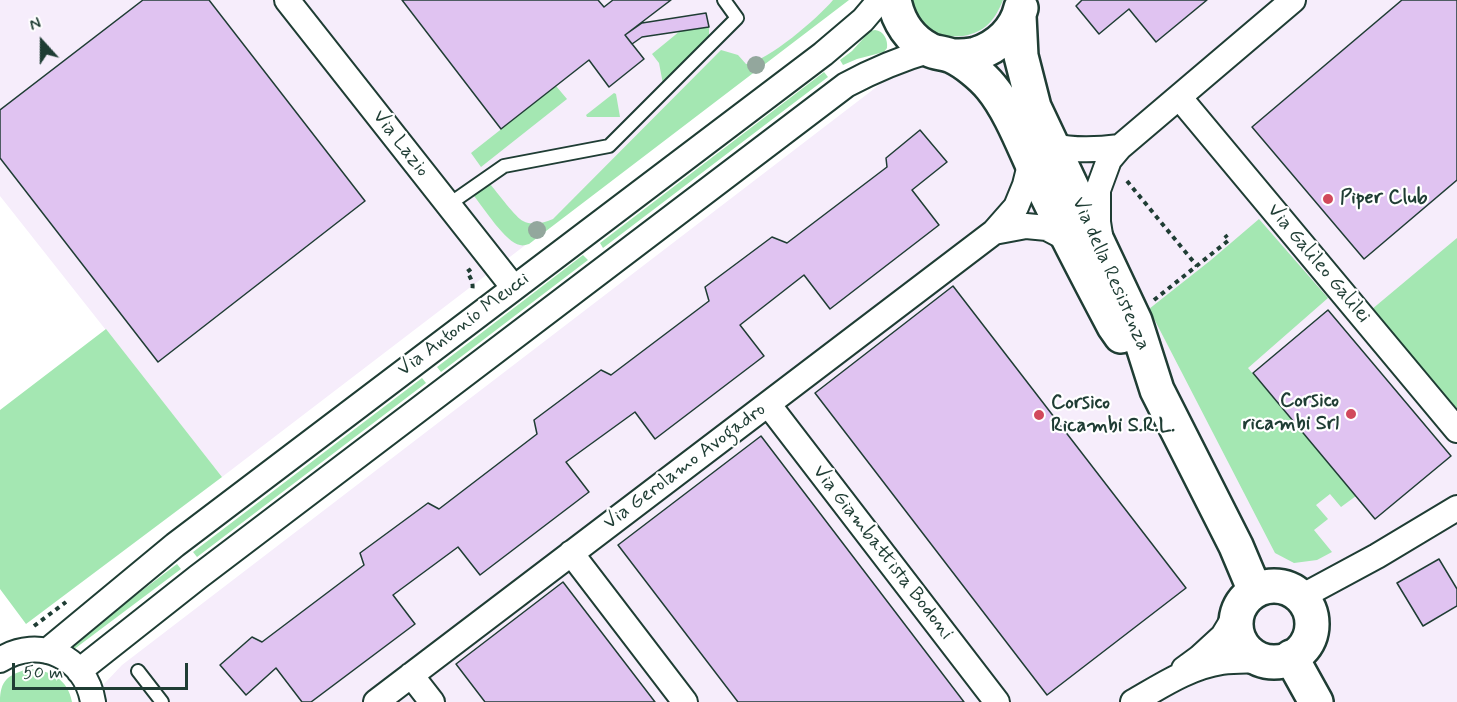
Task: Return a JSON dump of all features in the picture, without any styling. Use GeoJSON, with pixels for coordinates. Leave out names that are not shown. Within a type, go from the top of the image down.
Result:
{"type":"FeatureCollection","features":[{"type":"Feature","properties":{"kind":"street","name":"Via Lazio"},"geometry":{"type":"LineString","coordinates":[[286,0],[514,288]]}},
{"type":"Feature","properties":{"kind":"street","name":"Via Antonio Meucci"},"geometry":{"type":"LineString","coordinates":[[48,651],[175,545],[824,54],[863,20],[880,0]]}},
{"type":"Feature","properties":{"kind":"street"},"geometry":{"type":"LineString","coordinates":[[894,0],[904,28],[916,41],[980,75],[992,88],[1010,118],[1041,154],[1068,239],[1114,326],[1157,390]]}},
{"type":"Feature","properties":{"kind":"street"},"geometry":{"type":"LineString","coordinates":[[1104,257],[1098,222],[1098,190],[1109,160],[1120,147],[1293,0]]}},
{"type":"Feature","properties":{"kind":"street"},"geometry":{"type":"LineString","coordinates":[[942,53],[975,54],[995,45],[1010,32],[1021,8]]}},
{"type":"Feature","properties":{"kind":"street","name":"Via della Resistenza"},"geometry":{"type":"LineString","coordinates":[[1021,8],[1021,56],[1034,107],[1041,154],[1104,257],[1135,321],[1157,390],[1236,546],[1246,602]]}},
{"type":"Feature","properties":{"kind":"street","name":"Via Antonio Meucci"},"geometry":{"type":"LineString","coordinates":[[80,671],[207,570],[846,85],[874,70],[907,57],[942,53]]}},
{"type":"Feature","properties":{"kind":"street","name":"Via Galileo Galilei"},"geometry":{"type":"LineString","coordinates":[[1179,97],[1457,430]]}},
{"type":"Feature","properties":{"kind":"street"},"geometry":{"type":"LineString","coordinates":[[1041,154],[1120,147]]}},
{"type":"Feature","properties":{"kind":"street","name":"Via Gerolamo Avogadro"},"geometry":{"type":"LineString","coordinates":[[375,702],[994,232],[1016,207],[1041,154]]}},
{"type":"Feature","properties":{"kind":"street","name":"Via Gerolamo Avogadro"},"geometry":{"type":"LineString","coordinates":[[994,232],[1026,226],[1047,228],[1068,239]]}},
{"type":"Feature","properties":{"kind":"street","name":"Via Giambattista Bodoni"},"geometry":{"type":"LineString","coordinates":[[768,404],[997,702]]}},
{"type":"Feature","properties":{"kind":"street"},"geometry":{"type":"LineString","coordinates":[[1301,597],[1377,556],[1457,508]]}},
{"type":"Feature","properties":{"kind":"street"},"geometry":{"type":"LineString","coordinates":[[571,553],[685,702]]}},
{"type":"Feature","properties":{"kind":"street"},"geometry":{"type":"LineString","coordinates":[[1133,702],[1168,681],[1199,657],[1223,636],[1246,602],[1271,586],[1285,587],[1301,597],[1307,605],[1312,621],[1309,637],[1302,649],[1277,658],[1222,662],[1168,681]]}},
{"type":"Feature","properties":{"kind":"street"},"geometry":{"type":"LineString","coordinates":[[1246,602],[1236,626],[1239,639],[1247,650],[1257,657],[1277,658],[1316,702]]}},
{"type":"Feature","properties":{"kind":"street"},"geometry":{"type":"LineString","coordinates":[[2,656],[33,649],[62,656],[80,671],[91,692],[93,702]]}},
{"type":"Feature","properties":{"kind":"street"},"geometry":{"type":"LineString","coordinates":[[411,675],[432,702]]}},
{"type":"Feature","properties":{"kind":"lane"},"geometry":{"type":"LineString","coordinates":[[448,205],[504,166],[609,146],[737,18],[724,0]]}},
{"type":"Feature","properties":{"kind":"lane"},"geometry":{"type":"LineString","coordinates":[[138,671],[162,702]]}},
{"type":"Feature","properties":{"kind":"path"},"geometry":{"type":"LineString","coordinates":[[1135,321],[1145,308],[1229,240],[1225,235]]}},
{"type":"Feature","properties":{"kind":"shaded area"},"geometry":{"type":"Polygon","coordinates":[[[0,0],[846,0],[222,477],[0,196],[0,0]]]}},
{"type":"Feature","properties":{"kind":"shaded area"},"geometry":{"type":"Polygon","coordinates":[[[990,0],[1457,0],[1457,702],[87,702],[122,665],[990,0]]]}},
{"type":"Feature","properties":{"kind":"green space"},"geometry":{"type":"Polygon","coordinates":[[[833,0],[849,0],[529,244],[520,245],[508,238],[474,196],[490,184],[523,221],[538,223],[553,219],[721,50],[738,55],[746,64],[755,61],[792,38],[833,0]]]}},
{"type":"Feature","properties":{"kind":"green space"},"geometry":{"type":"Polygon","coordinates":[[[908,0],[1003,0],[996,15],[978,32],[951,36],[942,35],[926,27],[918,19],[908,0]]]}},
{"type":"Feature","properties":{"kind":"green space"},"geometry":{"type":"Polygon","coordinates":[[[709,27],[709,37],[663,84],[659,63],[652,54],[680,31],[709,27]]]}},
{"type":"Feature","properties":{"kind":"green space"},"geometry":{"type":"Polygon","coordinates":[[[870,31],[881,32],[886,39],[887,48],[884,52],[843,65],[840,60],[852,51],[870,31]]]}},
{"type":"Feature","properties":{"kind":"green space"},"geometry":{"type":"Polygon","coordinates":[[[824,72],[828,77],[603,248],[600,243],[824,72]]]}},
{"type":"Feature","properties":{"kind":"green space"},"geometry":{"type":"Polygon","coordinates":[[[556,86],[567,99],[481,167],[471,153],[556,86]]]}},
{"type":"Feature","properties":{"kind":"green space"},"geometry":{"type":"Polygon","coordinates":[[[614,93],[620,117],[587,117],[586,115],[614,93]]]}},
{"type":"Feature","properties":{"kind":"green space"},"geometry":{"type":"Polygon","coordinates":[[[1259,219],[1328,298],[1248,368],[1356,496],[1341,507],[1330,494],[1316,505],[1328,519],[1314,530],[1332,552],[1317,560],[1294,563],[1275,553],[1149,309],[1259,219]]]}},
{"type":"Feature","properties":{"kind":"green space"},"geometry":{"type":"Polygon","coordinates":[[[1457,238],[1457,410],[1371,310],[1457,238]]]}},
{"type":"Feature","properties":{"kind":"green space"},"geometry":{"type":"Polygon","coordinates":[[[583,255],[588,260],[441,372],[437,367],[583,255]]]}},
{"type":"Feature","properties":{"kind":"green space"},"geometry":{"type":"Polygon","coordinates":[[[106,329],[222,477],[26,624],[0,589],[0,410],[106,329]]]}},
{"type":"Feature","properties":{"kind":"green space"},"geometry":{"type":"Polygon","coordinates":[[[422,378],[426,383],[197,557],[193,552],[422,378]]]}},
{"type":"Feature","properties":{"kind":"green space"},"geometry":{"type":"Polygon","coordinates":[[[177,564],[181,569],[73,650],[70,645],[177,564]]]}},
{"type":"Feature","properties":{"kind":"green space"},"geometry":{"type":"Polygon","coordinates":[[[28,669],[44,671],[57,677],[67,687],[72,702],[0,702],[4,683],[10,676],[28,669]]]}},
{"type":"Feature","properties":{"kind":"building"},"geometry":{"type":"Polygon","coordinates":[[[143,0],[209,0],[365,201],[158,362],[0,158],[0,110],[143,0]]]}},
{"type":"Feature","properties":{"kind":"building"},"geometry":{"type":"Polygon","coordinates":[[[402,0],[598,0],[604,7],[613,0],[671,0],[625,35],[644,59],[609,87],[589,60],[501,129],[402,0]]]}},
{"type":"Feature","properties":{"kind":"building"},"geometry":{"type":"Polygon","coordinates":[[[1082,0],[1207,0],[1156,42],[1129,9],[1099,34],[1076,6],[1082,0]]]}},
{"type":"Feature","properties":{"kind":"building"},"geometry":{"type":"Polygon","coordinates":[[[1402,0],[1457,0],[1457,180],[1364,259],[1252,127],[1402,0]]]}},
{"type":"Feature","properties":{"kind":"building"},"geometry":{"type":"Polygon","coordinates":[[[706,13],[709,27],[642,37],[632,44],[625,35],[642,23],[706,13]]]}},
{"type":"Feature","properties":{"kind":"building"},"geometry":{"type":"Polygon","coordinates":[[[920,130],[947,162],[912,190],[939,225],[830,309],[804,275],[740,325],[764,356],[655,439],[635,412],[566,462],[589,492],[480,575],[458,547],[393,595],[415,624],[311,702],[302,702],[276,668],[246,695],[220,665],[252,637],[262,642],[364,565],[360,553],[428,503],[439,509],[537,434],[534,420],[601,370],[611,375],[709,301],[705,287],[772,237],[787,243],[887,167],[886,158],[920,130]]]}},
{"type":"Feature","properties":{"kind":"building"},"geometry":{"type":"Polygon","coordinates":[[[953,286],[1186,588],[1047,695],[815,393],[953,286]]]}},
{"type":"Feature","properties":{"kind":"building","name":"Corsico ricambi Srl"},"geometry":{"type":"Polygon","coordinates":[[[1328,310],[1451,456],[1375,519],[1253,373],[1328,310]]]}},
{"type":"Feature","properties":{"kind":"building"},"geometry":{"type":"Polygon","coordinates":[[[761,436],[964,702],[738,702],[618,545],[761,436]]]}},
{"type":"Feature","properties":{"kind":"building"},"geometry":{"type":"Polygon","coordinates":[[[1439,559],[1457,589],[1457,606],[1423,626],[1397,583],[1439,559]]]}},
{"type":"Feature","properties":{"kind":"building"},"geometry":{"type":"Polygon","coordinates":[[[563,582],[655,702],[485,702],[456,664],[563,582]]]}},
{"type":"Feature","properties":{"kind":"place","name":"Piper Club"},"geometry":{"type":"Point","coordinates":[1328,199]}},
{"type":"Feature","properties":{"kind":"place","name":"Corsico ricambi Srl"},"geometry":{"type":"Point","coordinates":[1351,414]}},
{"type":"Feature","properties":{"kind":"place","name":"Corsico Ricambi S.R.L."},"geometry":{"type":"Point","coordinates":[1039,415]}}]}
